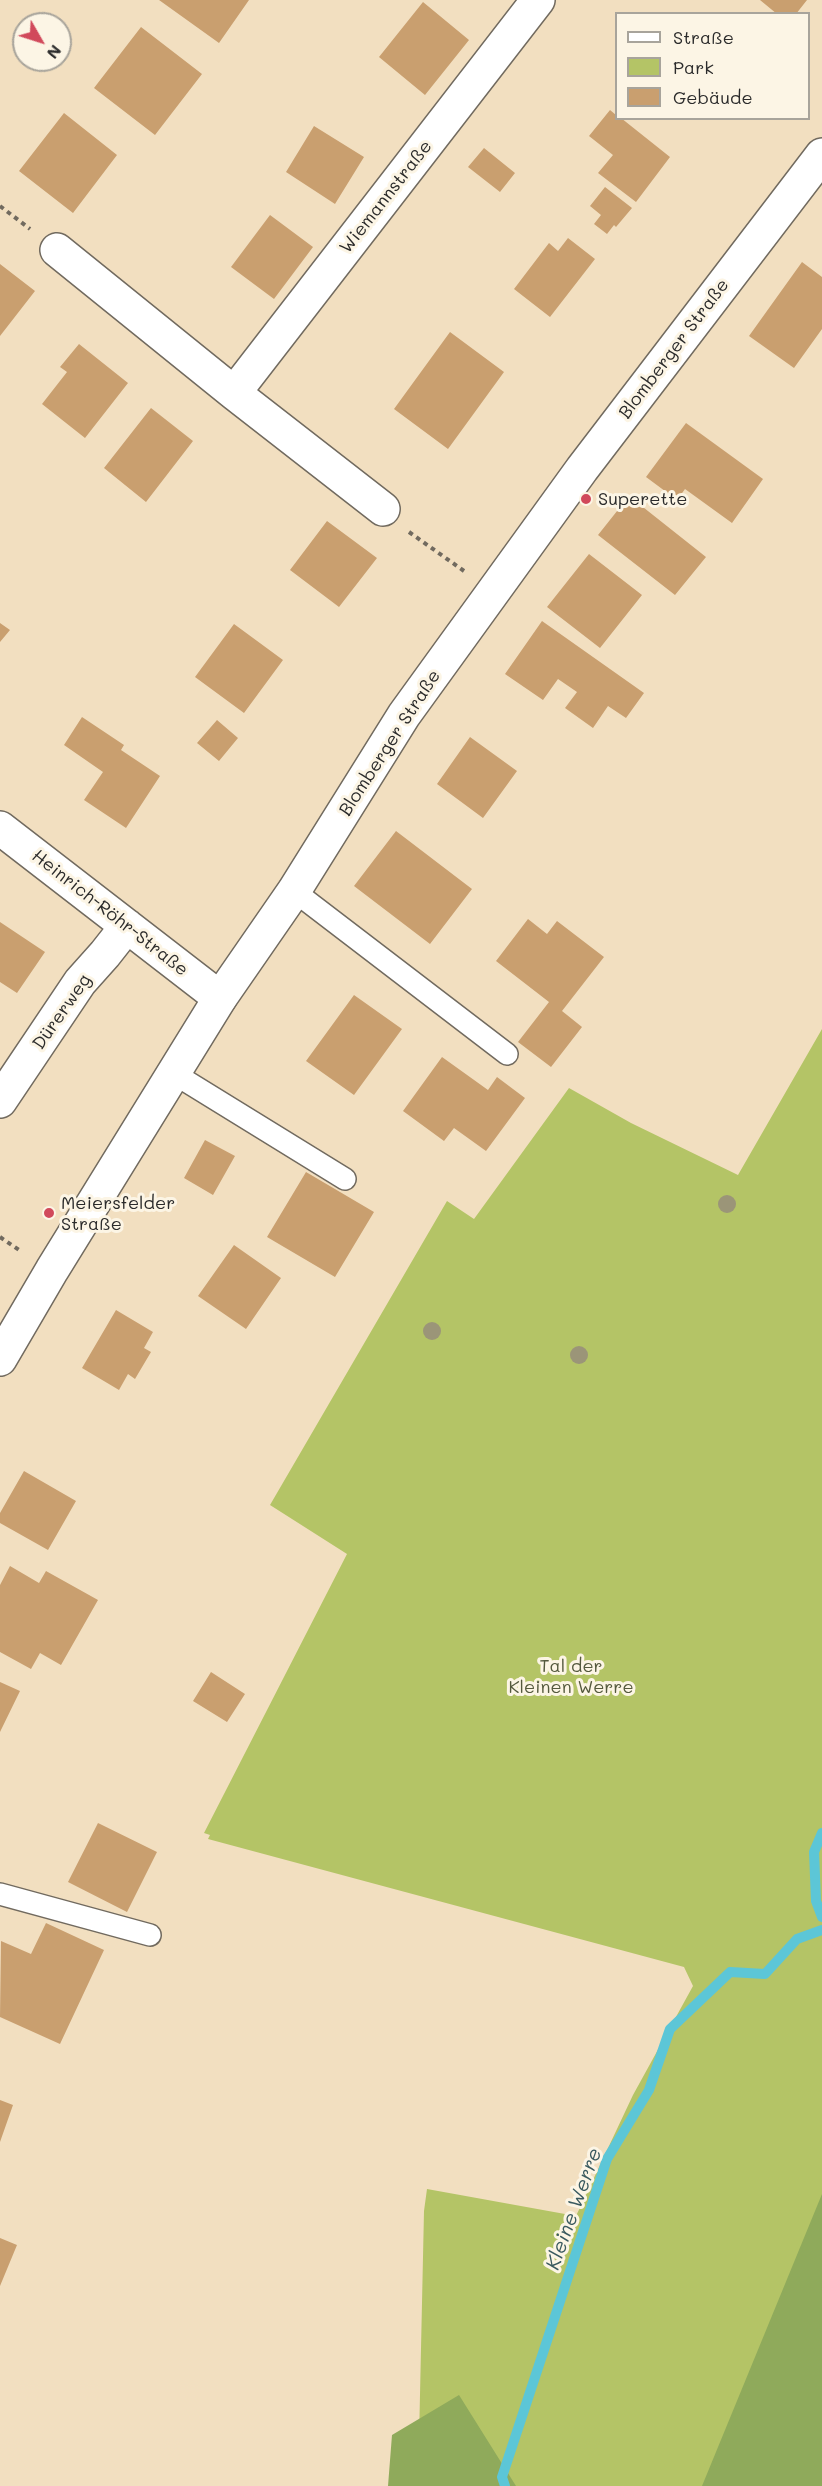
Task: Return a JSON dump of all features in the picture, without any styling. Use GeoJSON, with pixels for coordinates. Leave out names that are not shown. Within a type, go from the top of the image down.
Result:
{"type":"FeatureCollection","features":[{"type":"Feature","properties":{"kind":"street","name":"Wiemannstraße"},"geometry":{"type":"LineString","coordinates":[[234,393],[538,0]]}},
{"type":"Feature","properties":{"kind":"street","name":"Blomberger Straße"},"geometry":{"type":"LineString","coordinates":[[0,1359],[220,998],[294,891],[404,715],[582,470],[822,155]]}},
{"type":"Feature","properties":{"kind":"street"},"geometry":{"type":"LineString","coordinates":[[57,250],[234,393],[383,509]]}},
{"type":"Feature","properties":{"kind":"street","name":"Heinrich-Röhr-Straße"},"geometry":{"type":"LineString","coordinates":[[0,828],[220,998]]}},
{"type":"Feature","properties":{"kind":"street","name":"Dürerweg"},"geometry":{"type":"LineString","coordinates":[[0,1101],[80,982],[127,926]]}},
{"type":"Feature","properties":{"kind":"lane"},"geometry":{"type":"LineString","coordinates":[[294,891],[507,1054]]}},
{"type":"Feature","properties":{"kind":"lane"},"geometry":{"type":"LineString","coordinates":[[173,1073],[345,1179]]}},
{"type":"Feature","properties":{"kind":"lane"},"geometry":{"type":"LineString","coordinates":[[0,1894],[150,1935]]}},
{"type":"Feature","properties":{"kind":"path"},"geometry":{"type":"LineString","coordinates":[[383,509],[398,524],[493,594]]}},
{"type":"Feature","properties":{"kind":"green space","name":"Tal der Kleinen Werre"},"geometry":{"type":"Polygon","coordinates":[[[822,1029],[822,2486],[418,2486],[424,2211],[427,2189],[576,2216],[633,2095],[693,1986],[684,1967],[208,1839],[210,1835],[204,1833],[347,1554],[270,1505],[447,1201],[474,1219],[569,1088],[631,1123],[738,1175],[822,1029]]]}},
{"type":"Feature","properties":{"kind":"green space"},"geometry":{"type":"Polygon","coordinates":[[[822,2194],[822,2486],[702,2486],[822,2194]]]}},
{"type":"Feature","properties":{"kind":"green space"},"geometry":{"type":"Polygon","coordinates":[[[459,2395],[516,2486],[388,2486],[392,2435],[459,2395]]]}},
{"type":"Feature","properties":{"kind":"building"},"geometry":{"type":"Polygon","coordinates":[[[159,0],[249,0],[219,43],[159,0]]]}},
{"type":"Feature","properties":{"kind":"building"},"geometry":{"type":"Polygon","coordinates":[[[760,0],[807,0],[798,12],[775,12],[760,0]]]}},
{"type":"Feature","properties":{"kind":"building"},"geometry":{"type":"Polygon","coordinates":[[[423,2],[469,40],[425,95],[379,57],[423,2]]]}},
{"type":"Feature","properties":{"kind":"building"},"geometry":{"type":"Polygon","coordinates":[[[141,27],[202,74],[155,135],[94,88],[141,27]]]}},
{"type":"Feature","properties":{"kind":"building"},"geometry":{"type":"Polygon","coordinates":[[[610,110],[615,114],[615,120],[624,120],[670,157],[636,202],[598,173],[613,155],[589,136],[610,110]]]}},
{"type":"Feature","properties":{"kind":"building"},"geometry":{"type":"Polygon","coordinates":[[[64,113],[117,155],[73,213],[19,171],[64,113]]]}},
{"type":"Feature","properties":{"kind":"building"},"geometry":{"type":"Polygon","coordinates":[[[314,126],[364,157],[335,204],[286,172],[314,126]]]}},
{"type":"Feature","properties":{"kind":"building"},"geometry":{"type":"Polygon","coordinates":[[[484,148],[515,173],[500,192],[468,167],[484,148]]]}},
{"type":"Feature","properties":{"kind":"building"},"geometry":{"type":"Polygon","coordinates":[[[605,187],[632,208],[607,234],[594,224],[601,215],[590,206],[605,187]]]}},
{"type":"Feature","properties":{"kind":"building"},"geometry":{"type":"Polygon","coordinates":[[[270,215],[313,247],[274,299],[231,267],[270,215]]]}},
{"type":"Feature","properties":{"kind":"building"},"geometry":{"type":"Polygon","coordinates":[[[568,238],[595,259],[550,317],[514,289],[549,243],[558,251],[568,238]]]}},
{"type":"Feature","properties":{"kind":"building"},"geometry":{"type":"Polygon","coordinates":[[[802,262],[822,277],[822,329],[794,368],[749,336],[802,262]]]}},
{"type":"Feature","properties":{"kind":"building"},"geometry":{"type":"Polygon","coordinates":[[[0,264],[35,291],[0,336],[0,264]]]}},
{"type":"Feature","properties":{"kind":"building"},"geometry":{"type":"Polygon","coordinates":[[[450,332],[504,372],[448,449],[394,409],[450,332]]]}},
{"type":"Feature","properties":{"kind":"building"},"geometry":{"type":"Polygon","coordinates":[[[79,344],[128,383],[85,438],[42,404],[67,372],[60,367],[79,344]]]}},
{"type":"Feature","properties":{"kind":"building"},"geometry":{"type":"Polygon","coordinates":[[[151,408],[193,441],[146,502],[104,468],[151,408]]]}},
{"type":"Feature","properties":{"kind":"building"},"geometry":{"type":"Polygon","coordinates":[[[686,423],[763,479],[732,523],[685,489],[677,500],[646,477],[686,423]]]}},
{"type":"Feature","properties":{"kind":"building"},"geometry":{"type":"Polygon","coordinates":[[[629,496],[706,557],[675,595],[598,535],[629,496]]]}},
{"type":"Feature","properties":{"kind":"building"},"geometry":{"type":"Polygon","coordinates":[[[327,521],[377,558],[339,607],[290,570],[327,521]]]}},
{"type":"Feature","properties":{"kind":"building"},"geometry":{"type":"Polygon","coordinates":[[[589,554],[642,595],[600,648],[547,607],[589,554]]]}},
{"type":"Feature","properties":{"kind":"building"},"geometry":{"type":"Polygon","coordinates":[[[542,621],[644,693],[626,718],[608,706],[593,728],[565,708],[577,692],[558,679],[543,700],[505,674],[542,621]]]}},
{"type":"Feature","properties":{"kind":"building"},"geometry":{"type":"Polygon","coordinates":[[[0,623],[10,630],[0,642],[0,623]]]}},
{"type":"Feature","properties":{"kind":"building"},"geometry":{"type":"Polygon","coordinates":[[[234,624],[283,660],[244,713],[195,677],[234,624]]]}},
{"type":"Feature","properties":{"kind":"building"},"geometry":{"type":"Polygon","coordinates":[[[82,717],[124,745],[121,750],[160,776],[126,828],[84,800],[103,772],[64,745],[82,717]]]}},
{"type":"Feature","properties":{"kind":"building"},"geometry":{"type":"Polygon","coordinates":[[[217,720],[238,738],[219,761],[197,743],[217,720]]]}},
{"type":"Feature","properties":{"kind":"building"},"geometry":{"type":"Polygon","coordinates":[[[470,737],[517,771],[483,818],[437,784],[470,737]]]}},
{"type":"Feature","properties":{"kind":"building"},"geometry":{"type":"Polygon","coordinates":[[[396,831],[472,889],[430,944],[354,886],[396,831]]]}},
{"type":"Feature","properties":{"kind":"building"},"geometry":{"type":"Polygon","coordinates":[[[528,919],[547,934],[557,921],[604,957],[562,1011],[582,1027],[551,1067],[518,1042],[549,1002],[496,961],[528,919]]]}},
{"type":"Feature","properties":{"kind":"building"},"geometry":{"type":"Polygon","coordinates":[[[0,922],[45,952],[17,993],[0,982],[0,922]]]}},
{"type":"Feature","properties":{"kind":"building"},"geometry":{"type":"Polygon","coordinates":[[[354,995],[402,1029],[354,1095],[306,1061],[354,995]]]}},
{"type":"Feature","properties":{"kind":"building"},"geometry":{"type":"Polygon","coordinates":[[[442,1057],[488,1090],[497,1077],[525,1098],[486,1151],[454,1128],[444,1141],[403,1111],[442,1057]]]}},
{"type":"Feature","properties":{"kind":"building"},"geometry":{"type":"Polygon","coordinates":[[[205,1140],[235,1156],[213,1195],[184,1178],[205,1140]]]}},
{"type":"Feature","properties":{"kind":"building"},"geometry":{"type":"Polygon","coordinates":[[[306,1172],[374,1212],[335,1277],[267,1237],[306,1172]]]}},
{"type":"Feature","properties":{"kind":"building"},"geometry":{"type":"Polygon","coordinates":[[[234,1245],[281,1278],[246,1329],[198,1296],[234,1245]]]}},
{"type":"Feature","properties":{"kind":"building"},"geometry":{"type":"Polygon","coordinates":[[[116,1310],[153,1332],[144,1348],[151,1352],[135,1379],[128,1374],[119,1390],[82,1368],[116,1310]]]}},
{"type":"Feature","properties":{"kind":"building"},"geometry":{"type":"Polygon","coordinates":[[[24,1471],[76,1501],[48,1550],[0,1523],[0,1513],[24,1471]]]}},
{"type":"Feature","properties":{"kind":"building"},"geometry":{"type":"Polygon","coordinates":[[[10,1566],[39,1583],[46,1571],[98,1600],[61,1665],[40,1653],[31,1669],[0,1652],[0,1585],[10,1566]]]}},
{"type":"Feature","properties":{"kind":"building"},"geometry":{"type":"Polygon","coordinates":[[[211,1672],[245,1694],[227,1722],[193,1701],[211,1672]]]}},
{"type":"Feature","properties":{"kind":"building"},"geometry":{"type":"Polygon","coordinates":[[[0,1682],[20,1691],[0,1732],[0,1682]]]}},
{"type":"Feature","properties":{"kind":"building"},"geometry":{"type":"Polygon","coordinates":[[[98,1823],[157,1852],[127,1912],[68,1882],[98,1823]]]}},
{"type":"Feature","properties":{"kind":"building"},"geometry":{"type":"Polygon","coordinates":[[[46,1923],[104,1950],[60,2044],[0,2017],[1,1941],[31,1954],[46,1923]]]}},
{"type":"Feature","properties":{"kind":"building"},"geometry":{"type":"Polygon","coordinates":[[[0,2100],[13,2105],[0,2142],[0,2100]]]}},
{"type":"Feature","properties":{"kind":"building"},"geometry":{"type":"Polygon","coordinates":[[[0,2238],[17,2245],[0,2286],[0,2238]]]}},
{"type":"Feature","properties":{"kind":"waterway","name":"Kleine Werre"},"geometry":{"type":"LineString","coordinates":[[822,1833],[814,1852],[816,1901],[822,1917]]}},
{"type":"Feature","properties":{"kind":"waterway","name":"Kleine Werre"},"geometry":{"type":"LineString","coordinates":[[505,2486],[502,2477],[607,2159],[649,2090],[670,2029],[730,1972],[765,1974],[797,1939],[822,1930]]}},
{"type":"Feature","properties":{"kind":"place","name":"Superette"},"geometry":{"type":"Point","coordinates":[586,499]}},
{"type":"Feature","properties":{"kind":"place","name":"Meiersfelder Straße"},"geometry":{"type":"Point","coordinates":[49,1213]}}]}
